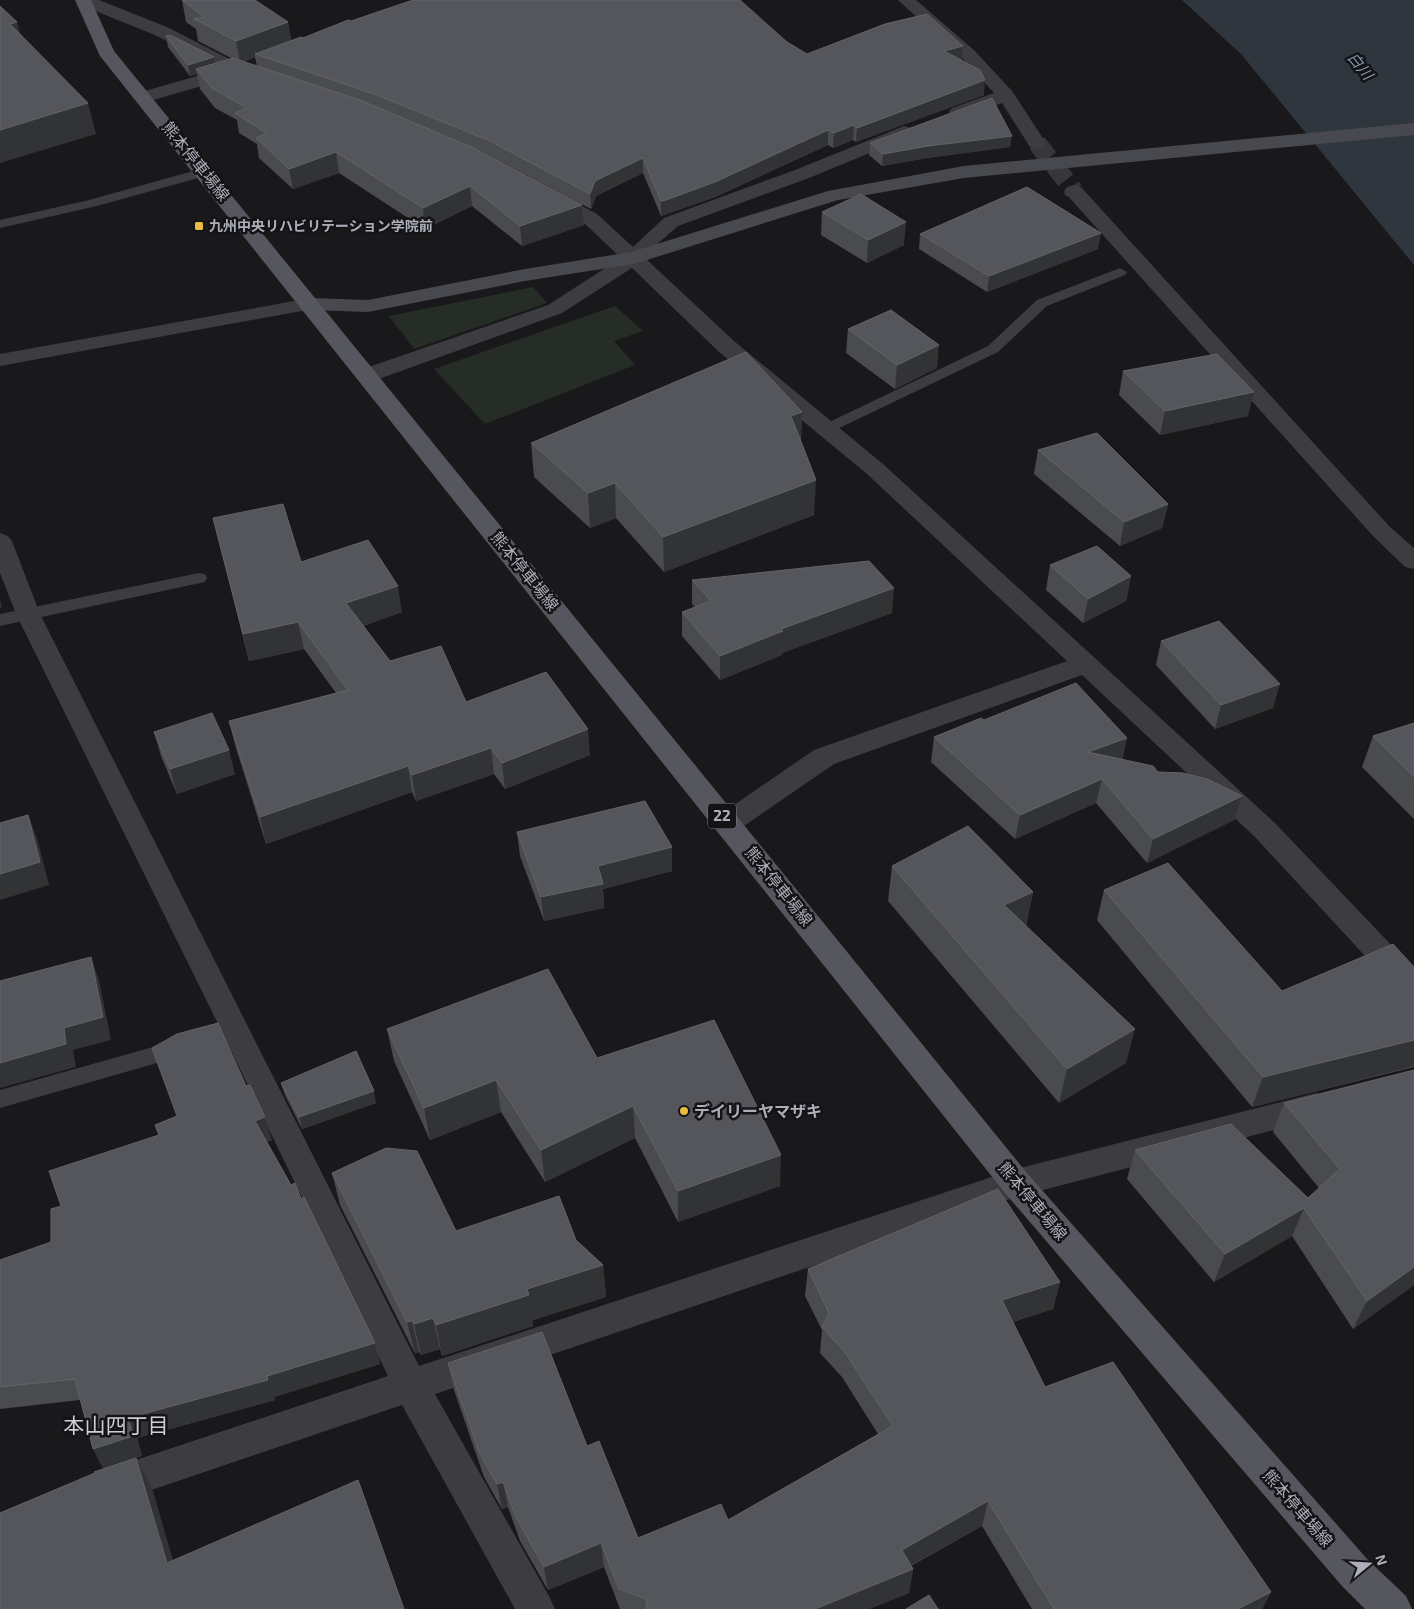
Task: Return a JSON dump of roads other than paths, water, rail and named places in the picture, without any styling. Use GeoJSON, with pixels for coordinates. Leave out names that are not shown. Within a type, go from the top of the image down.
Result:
{"type":"FeatureCollection","features":[{"type":"Feature","properties":{"kind":"main road","name":"熊本停車場線"},"geometry":{"type":"LineString","coordinates":[[83,0],[106,52],[311,304],[1016,1183],[1355,1573],[1393,1609]]}},
{"type":"Feature","properties":{"kind":"street"},"geometry":{"type":"LineString","coordinates":[[83,0],[161,31],[237,70],[275,83]]}},
{"type":"Feature","properties":{"kind":"street"},"geometry":{"type":"LineString","coordinates":[[906,0],[969,55],[1006,95],[1037,143]]}},
{"type":"Feature","properties":{"kind":"street"},"geometry":{"type":"LineString","coordinates":[[144,97],[237,70]]}},
{"type":"Feature","properties":{"kind":"street"},"geometry":{"type":"LineString","coordinates":[[945,117],[1006,95]]}},
{"type":"Feature","properties":{"kind":"street"},"geometry":{"type":"LineString","coordinates":[[368,375],[555,309],[634,258],[650,240],[671,222],[802,174],[918,126]]}},
{"type":"Feature","properties":{"kind":"street"},"geometry":{"type":"LineString","coordinates":[[0,360],[311,304],[368,306],[525,274],[634,258],[835,195],[964,172],[1414,129]]}},
{"type":"Feature","properties":{"kind":"street"},"geometry":{"type":"LineString","coordinates":[[531,187],[590,218],[726,346],[874,469],[1265,830],[1414,989]]}},
{"type":"Feature","properties":{"kind":"street"},"geometry":{"type":"LineString","coordinates":[[1074,192],[1381,531],[1414,561]]}},
{"type":"Feature","properties":{"kind":"street"},"geometry":{"type":"LineString","coordinates":[[0,541],[28,614],[229,1035],[411,1386],[536,1609]]}},
{"type":"Feature","properties":{"kind":"street"},"geometry":{"type":"LineString","coordinates":[[728,823],[824,757],[1086,664]]}},
{"type":"Feature","properties":{"kind":"street"},"geometry":{"type":"LineString","coordinates":[[84,1495],[1016,1183],[1348,1098]]}},
{"type":"Feature","properties":{"kind":"lane"},"geometry":{"type":"LineString","coordinates":[[237,70],[255,63]]}},
{"type":"Feature","properties":{"kind":"lane"},"geometry":{"type":"LineString","coordinates":[[0,224],[92,203],[204,172]]}},
{"type":"Feature","properties":{"kind":"lane"},"geometry":{"type":"LineString","coordinates":[[826,429],[993,349],[1042,303],[1120,272]]}},
{"type":"Feature","properties":{"kind":"lane"},"geometry":{"type":"LineString","coordinates":[[0,620],[199,578]]}},
{"type":"Feature","properties":{"kind":"lane"},"geometry":{"type":"LineString","coordinates":[[0,1099],[192,1045]]}},
{"type":"Feature","properties":{"kind":"water","name":"白川"},"geometry":{"type":"Polygon","coordinates":[[[1182,0],[1414,0],[1414,265],[1241,54],[1182,0]]]}},
{"type":"Feature","properties":{"kind":"tunnel"},"geometry":{"type":"LineString","coordinates":[[1037,143],[1074,191]]}},
{"type":"Feature","properties":{"kind":"place","name":"九州中央リハビリテーション学院前"},"geometry":{"type":"Point","coordinates":[199,226]}},
{"type":"Feature","properties":{"kind":"place","name":"デイリーヤマザキ"},"geometry":{"type":"Point","coordinates":[684,1111]}},
{"type":"Feature","properties":{"kind":"district","name":"本山四丁目"},"geometry":{"type":"Point","coordinates":[116,1426]}}]}
